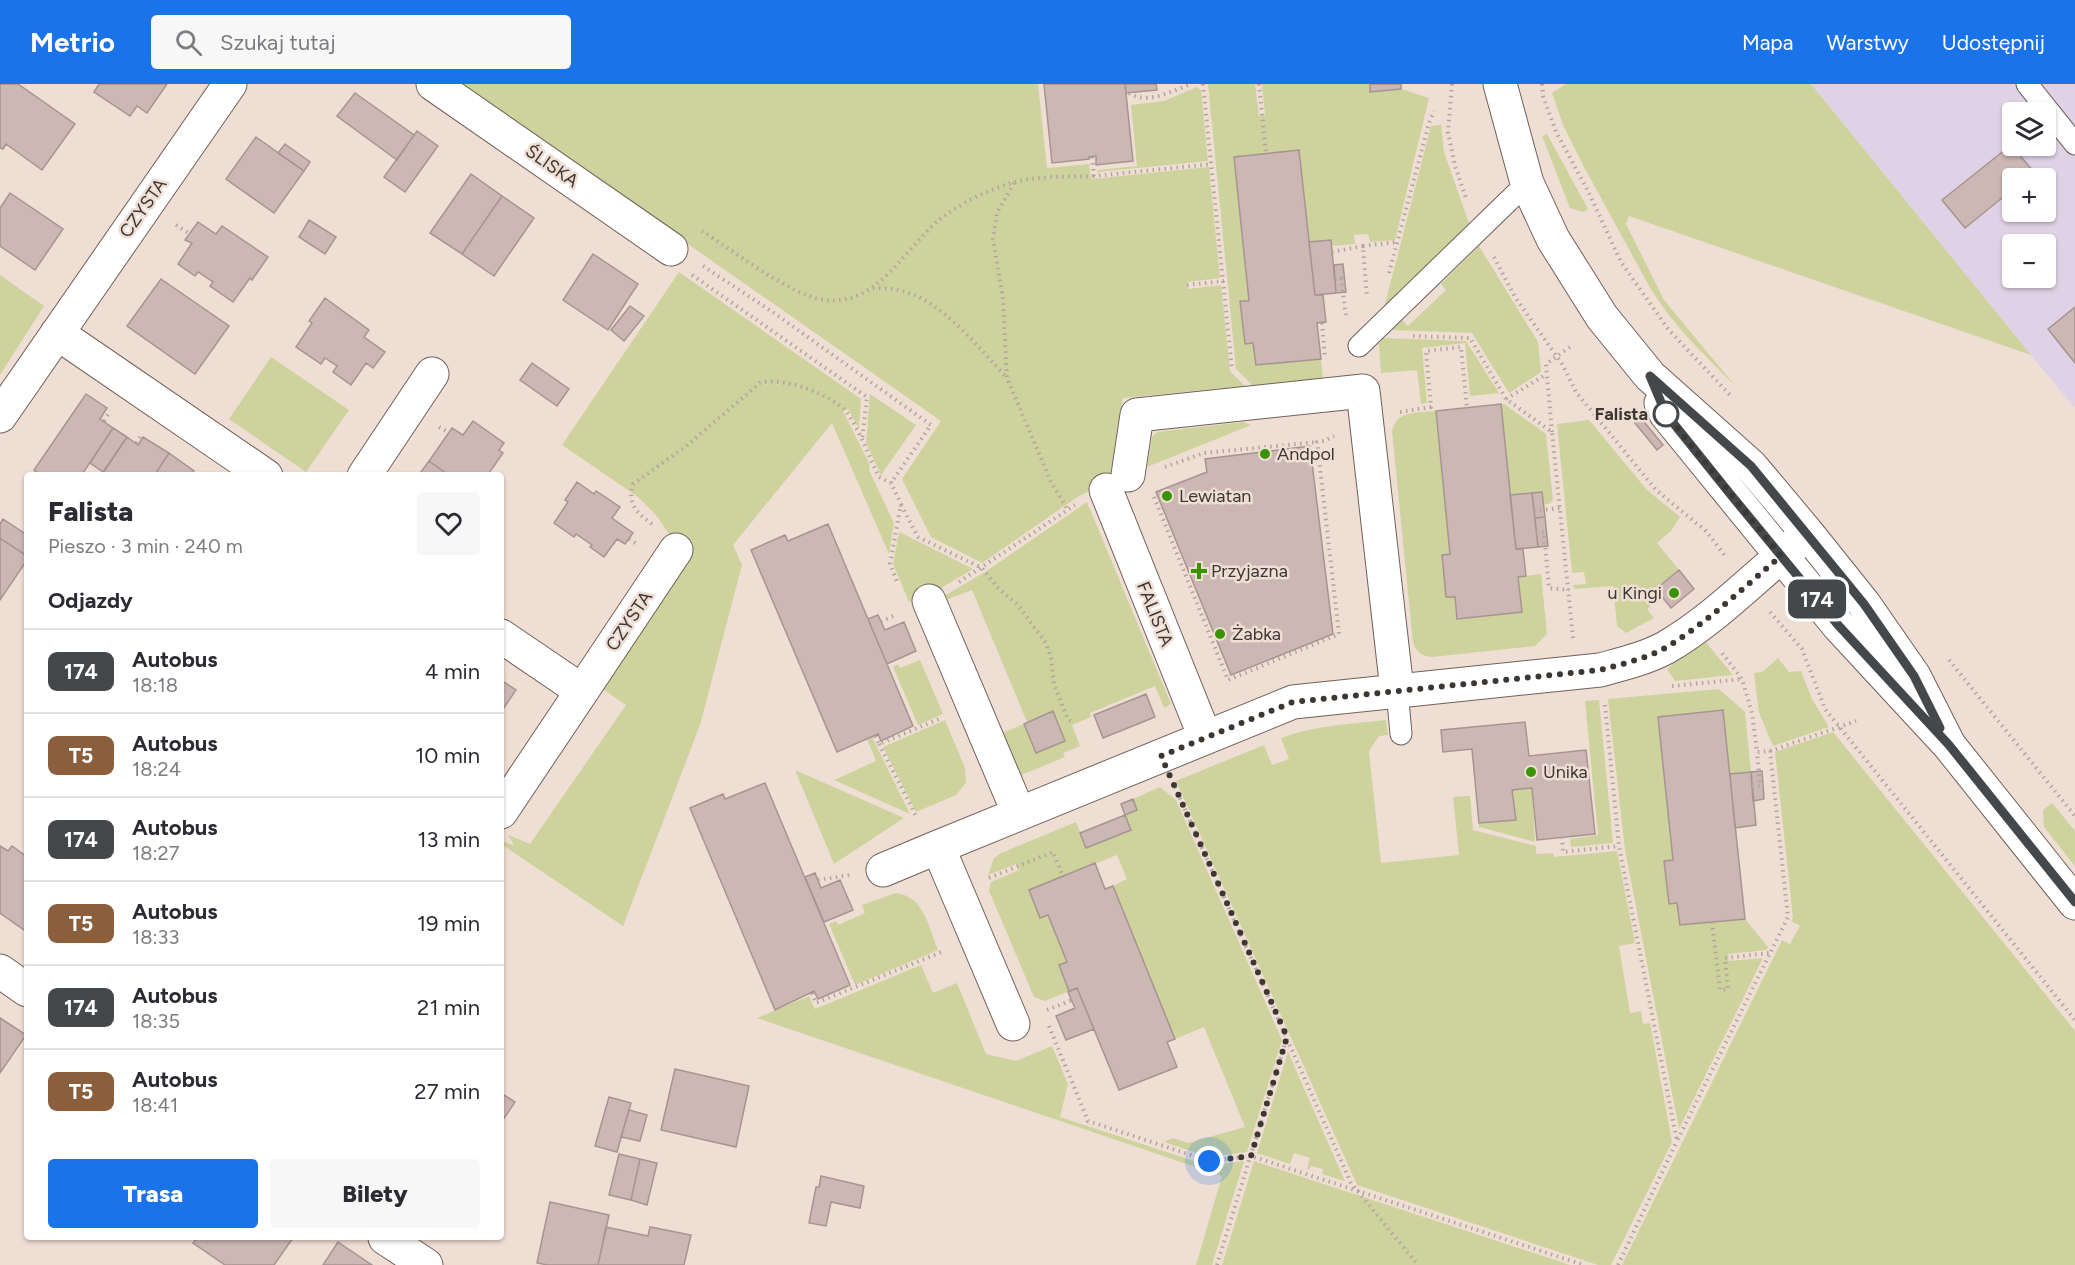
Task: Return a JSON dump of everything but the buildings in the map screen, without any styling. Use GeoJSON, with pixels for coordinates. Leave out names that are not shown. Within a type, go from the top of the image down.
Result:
{"type":"FeatureCollection","features":[{"type":"Feature","properties":{"kind":"street","name":"CZYSTA"},"geometry":{"type":"LineString","coordinates":[[0,416],[230,84]]}},
{"type":"Feature","properties":{"kind":"street","name":"ŚLISKA"},"geometry":{"type":"LineString","coordinates":[[432,84],[680,262]]}},
{"type":"Feature","properties":{"kind":"street"},"geometry":{"type":"LineString","coordinates":[[1500,84],[1527,183],[1553,239],[1602,317],[1650,376],[1751,466],[1815,543],[1864,604],[1914,676],[1949,745]]}},
{"type":"Feature","properties":{"kind":"street"},"geometry":{"type":"LineString","coordinates":[[57,333],[260,472]]}},
{"type":"Feature","properties":{"kind":"street"},"geometry":{"type":"LineString","coordinates":[[367,472],[432,375]]}},
{"type":"Feature","properties":{"kind":"street"},"geometry":{"type":"LineString","coordinates":[[1650,376],[1666,414],[1788,550],[1838,625],[1949,745],[2075,903]]}},
{"type":"Feature","properties":{"kind":"street","name":"FALISTA"},"geometry":{"type":"LineString","coordinates":[[1205,737],[1117,483],[1137,415],[1363,391],[1397,690]]}},
{"type":"Feature","properties":{"kind":"street","name":"CZYSTA"},"geometry":{"type":"LineString","coordinates":[[504,808],[676,550]]}},
{"type":"Feature","properties":{"kind":"street"},"geometry":{"type":"LineString","coordinates":[[883,870],[1293,702],[1600,670],[1650,655],[1699,624],[1788,550]]}},
{"type":"Feature","properties":{"kind":"street"},"geometry":{"type":"LineString","coordinates":[[929,601],[1019,814]]}},
{"type":"Feature","properties":{"kind":"street"},"geometry":{"type":"LineString","coordinates":[[504,638],[582,691]]}},
{"type":"Feature","properties":{"kind":"street"},"geometry":{"type":"LineString","coordinates":[[936,849],[1012,1024]]}},
{"type":"Feature","properties":{"kind":"street"},"geometry":{"type":"LineString","coordinates":[[0,971],[24,988]]}},
{"type":"Feature","properties":{"kind":"street"},"geometry":{"type":"LineString","coordinates":[[388,1240],[426,1265]]}},
{"type":"Feature","properties":{"kind":"lane"},"geometry":{"type":"LineString","coordinates":[[2026,84],[2075,144]]}},
{"type":"Feature","properties":{"kind":"lane"},"geometry":{"type":"LineString","coordinates":[[1365,340],[1527,183]]}},
{"type":"Feature","properties":{"kind":"lane"},"geometry":{"type":"LineString","coordinates":[[1397,690],[1401,734]]}},
{"type":"Feature","properties":{"kind":"path"},"geometry":{"type":"LineString","coordinates":[[1129,93],[1137,98],[1158,96],[1191,84]]}},
{"type":"Feature","properties":{"kind":"path"},"geometry":{"type":"LineString","coordinates":[[1203,84],[1232,370],[1264,401]]}},
{"type":"Feature","properties":{"kind":"path"},"geometry":{"type":"LineString","coordinates":[[1259,84],[1266,154]]}},
{"type":"Feature","properties":{"kind":"path"},"geometry":{"type":"LineString","coordinates":[[1388,276],[1434,111]]}},
{"type":"Feature","properties":{"kind":"path"},"geometry":{"type":"LineString","coordinates":[[1092,157],[1094,176]]}},
{"type":"Feature","properties":{"kind":"path"},"geometry":{"type":"LineString","coordinates":[[694,225],[801,294],[825,300],[848,298],[872,288],[899,263],[924,233],[947,214],[986,192],[1029,179],[1094,176],[1212,164]]}},
{"type":"Feature","properties":{"kind":"path"},"geometry":{"type":"LineString","coordinates":[[1014,183],[997,213],[993,239],[1003,299],[1007,378],[1051,483],[1068,510]]}},
{"type":"Feature","properties":{"kind":"path"},"geometry":{"type":"LineString","coordinates":[[181,228],[189,234]]}},
{"type":"Feature","properties":{"kind":"path"},"geometry":{"type":"LineString","coordinates":[[1363,246],[1397,242]]}},
{"type":"Feature","properties":{"kind":"path"},"geometry":{"type":"LineString","coordinates":[[862,441],[867,397],[680,262],[684,253],[774,313],[931,425],[891,483]]}},
{"type":"Feature","properties":{"kind":"path"},"geometry":{"type":"LineString","coordinates":[[1335,279],[1341,278],[1346,320]]}},
{"type":"Feature","properties":{"kind":"path"},"geometry":{"type":"LineString","coordinates":[[1187,285],[1224,281]]}},
{"type":"Feature","properties":{"kind":"path"},"geometry":{"type":"LineString","coordinates":[[872,288],[909,292],[925,300],[958,328],[1007,378]]}},
{"type":"Feature","properties":{"kind":"path"},"geometry":{"type":"LineString","coordinates":[[1322,323],[1324,349]]}},
{"type":"Feature","properties":{"kind":"path"},"geometry":{"type":"LineString","coordinates":[[1365,340],[1470,338],[1506,399],[1552,432]]}},
{"type":"Feature","properties":{"kind":"path"},"geometry":{"type":"LineString","coordinates":[[1154,495],[1228,680],[1339,634],[1317,442],[1332,436],[1388,430],[1396,413],[1431,407],[1426,351],[1461,347],[1467,408]]}},
{"type":"Feature","properties":{"kind":"path"},"geometry":{"type":"LineString","coordinates":[[1570,347],[1546,364],[1574,648],[1600,670],[1619,846],[1677,1141]]}},
{"type":"Feature","properties":{"kind":"path"},"geometry":{"type":"LineString","coordinates":[[1506,399],[1547,374]]}},
{"type":"Feature","properties":{"kind":"path"},"geometry":{"type":"LineString","coordinates":[[676,550],[670,538],[635,511],[630,494],[633,484],[693,440],[760,383],[770,380],[795,384],[839,405],[848,414],[879,477],[891,483],[918,537],[982,568],[998,588],[1018,605],[1046,643],[1051,658],[1054,685],[1068,718],[1074,724]]}},
{"type":"Feature","properties":{"kind":"path"},"geometry":{"type":"LineString","coordinates":[[104,422],[108,415]]}},
{"type":"Feature","properties":{"kind":"path"},"geometry":{"type":"LineString","coordinates":[[135,443],[140,436]]}},
{"type":"Feature","properties":{"kind":"path"},"geometry":{"type":"LineString","coordinates":[[898,584],[890,564],[901,504]]}},
{"type":"Feature","properties":{"kind":"path"},"geometry":{"type":"LineString","coordinates":[[1534,511],[1561,508]]}},
{"type":"Feature","properties":{"kind":"path"},"geometry":{"type":"LineString","coordinates":[[1536,533],[1544,532],[1549,588],[1569,590]]}},
{"type":"Feature","properties":{"kind":"path"},"geometry":{"type":"LineString","coordinates":[[1699,624],[1742,679],[1752,713],[1760,786],[1752,786]]}},
{"type":"Feature","properties":{"kind":"path"},"geometry":{"type":"LineString","coordinates":[[1756,752],[1770,751],[1857,721]]}},
{"type":"Feature","properties":{"kind":"path"},"geometry":{"type":"LineString","coordinates":[[879,744],[915,729]]}},
{"type":"Feature","properties":{"kind":"path"},"geometry":{"type":"LineString","coordinates":[[875,736],[936,849]]}},
{"type":"Feature","properties":{"kind":"path"},"geometry":{"type":"LineString","coordinates":[[1618,1265],[1788,917],[1770,751]]}},
{"type":"Feature","properties":{"kind":"path"},"geometry":{"type":"LineString","coordinates":[[1161,756],[1351,1183],[1418,1265]]}},
{"type":"Feature","properties":{"kind":"path"},"geometry":{"type":"LineString","coordinates":[[1562,837],[1563,852],[1619,846]]}},
{"type":"Feature","properties":{"kind":"path"},"geometry":{"type":"LineString","coordinates":[[982,880],[1053,852],[1063,876]]}},
{"type":"Feature","properties":{"kind":"path"},"geometry":{"type":"LineString","coordinates":[[1712,922],[1720,990],[1728,989],[1725,958],[1770,953]]}},
{"type":"Feature","properties":{"kind":"path"},"geometry":{"type":"LineString","coordinates":[[812,993],[816,1003],[976,938]]}},
{"type":"Feature","properties":{"kind":"path"},"geometry":{"type":"LineString","coordinates":[[1052,1008],[1072,1000]]}},
{"type":"Feature","properties":{"kind":"path"},"geometry":{"type":"LineString","coordinates":[[1047,1023],[1088,1121],[1209,1161],[1251,1156],[1584,1265]]}},
{"type":"Feature","properties":{"kind":"path"},"geometry":{"type":"LineString","coordinates":[[1217,1265],[1287,1037]]}},
{"type":"Feature","properties":{"kind":"shaded area"},"geometry":{"type":"Polygon","coordinates":[[[1811,84],[2075,84],[2075,408],[2031,355],[1811,84]]]}},
{"type":"Feature","properties":{"kind":"green space"},"geometry":{"type":"Polygon","coordinates":[[[459,84],[1038,84],[1047,168],[1089,164],[1091,179],[1209,167],[1220,278],[1187,282],[1188,289],[1221,285],[1230,371],[1245,386],[1123,398],[1109,482],[1079,496],[982,563],[931,537],[902,479],[941,421],[459,84]]]}},
{"type":"Feature","properties":{"kind":"green space"},"geometry":{"type":"Polygon","coordinates":[[[1208,84],[1255,84],[1259,116],[1265,115],[1262,84],[1370,84],[1371,92],[1401,89],[1429,98],[1395,240],[1370,242],[1368,234],[1354,235],[1355,244],[1331,246],[1331,240],[1309,242],[1299,151],[1234,158],[1249,301],[1240,302],[1245,344],[1253,343],[1256,365],[1321,359],[1323,379],[1253,386],[1236,369],[1208,84]]]}},
{"type":"Feature","properties":{"kind":"green space"},"geometry":{"type":"Polygon","coordinates":[[[1566,84],[1811,84],[2031,355],[1629,216],[1626,224],[1664,300],[1737,388],[1678,326],[1648,284],[1564,127],[1552,93],[1566,84]]]}},
{"type":"Feature","properties":{"kind":"green space"},"geometry":{"type":"Polygon","coordinates":[[[1197,87],[1201,90],[1208,161],[1097,172],[1097,170],[1137,166],[1131,105],[1164,101],[1197,87]]]}},
{"type":"Feature","properties":{"kind":"green space"},"geometry":{"type":"Polygon","coordinates":[[[1441,125],[1444,152],[1470,226],[1384,308],[1431,126],[1441,125]]]}},
{"type":"Feature","properties":{"kind":"green space"},"geometry":{"type":"Polygon","coordinates":[[[1547,134],[1588,209],[1583,212],[1570,208],[1542,136],[1547,134]]]}},
{"type":"Feature","properties":{"kind":"green space"},"geometry":{"type":"Polygon","coordinates":[[[1479,246],[1538,342],[1541,372],[1509,393],[1472,333],[1392,330],[1402,320],[1408,326],[1446,290],[1441,284],[1479,246]]]}},
{"type":"Feature","properties":{"kind":"green space"},"geometry":{"type":"Polygon","coordinates":[[[679,272],[861,399],[859,429],[848,409],[843,411],[870,465],[869,470],[894,523],[889,554],[832,423],[733,545],[742,565],[700,725],[623,926],[504,846],[504,842],[514,845],[508,835],[530,844],[626,705],[601,688],[693,553],[672,538],[656,515],[638,497],[562,445],[679,272]]]}},
{"type":"Feature","properties":{"kind":"green space"},"geometry":{"type":"Polygon","coordinates":[[[0,275],[44,306],[0,375],[0,275]]]}},
{"type":"Feature","properties":{"kind":"green space"},"geometry":{"type":"Polygon","coordinates":[[[1383,338],[1466,341],[1499,393],[1470,396],[1465,343],[1422,348],[1427,403],[1421,404],[1417,370],[1381,373],[1379,344],[1383,338]]]}},
{"type":"Feature","properties":{"kind":"green space"},"geometry":{"type":"Polygon","coordinates":[[[271,357],[349,410],[306,472],[229,419],[271,357]]]}},
{"type":"Feature","properties":{"kind":"green space"},"geometry":{"type":"Polygon","coordinates":[[[870,394],[916,425],[881,475],[866,443],[870,394]]]}},
{"type":"Feature","properties":{"kind":"green space"},"geometry":{"type":"Polygon","coordinates":[[[1501,404],[1546,434],[1553,500],[1549,504],[1533,506],[1532,493],[1510,495],[1501,404]]]}},
{"type":"Feature","properties":{"kind":"green space"},"geometry":{"type":"Polygon","coordinates":[[[1436,411],[1450,554],[1442,556],[1446,597],[1455,597],[1457,619],[1522,612],[1518,577],[1541,574],[1547,634],[1535,646],[1432,657],[1420,653],[1413,643],[1392,431],[1394,424],[1403,416],[1436,411]]]}},
{"type":"Feature","properties":{"kind":"green space"},"geometry":{"type":"Polygon","coordinates":[[[1589,420],[1647,490],[1680,517],[1671,531],[1657,543],[1679,570],[1656,588],[1662,597],[1647,609],[1654,618],[1626,633],[1617,626],[1613,586],[1574,589],[1573,585],[1586,584],[1584,572],[1572,573],[1557,424],[1589,420]]]}},
{"type":"Feature","properties":{"kind":"green space"},"geometry":{"type":"Polygon","coordinates":[[[1243,422],[1251,425],[1147,467],[1152,437],[1157,432],[1243,422]]]}},
{"type":"Feature","properties":{"kind":"green space"},"geometry":{"type":"Polygon","coordinates":[[[1087,502],[1171,704],[1164,708],[1155,686],[1090,713],[1091,717],[1072,725],[1080,746],[1063,753],[1065,757],[1019,776],[1002,733],[1024,724],[1036,753],[1065,741],[1053,711],[1027,722],[972,590],[946,600],[944,596],[985,572],[1087,502]]]}},
{"type":"Feature","properties":{"kind":"green space"},"geometry":{"type":"Polygon","coordinates":[[[899,532],[973,569],[941,588],[909,602],[893,564],[899,532]]]}},
{"type":"Feature","properties":{"kind":"green space"},"geometry":{"type":"Polygon","coordinates":[[[1704,640],[1733,675],[1675,681],[1667,669],[1704,640]]]}},
{"type":"Feature","properties":{"kind":"green space"},"geometry":{"type":"Polygon","coordinates":[[[1778,658],[1789,672],[1801,671],[1812,699],[1829,727],[1773,746],[1759,713],[1754,673],[1762,672],[1778,658]]]}},
{"type":"Feature","properties":{"kind":"green space"},"geometry":{"type":"Polygon","coordinates":[[[920,660],[943,714],[918,725],[893,667],[898,664],[900,668],[920,660]]]}},
{"type":"Feature","properties":{"kind":"green space"},"geometry":{"type":"Polygon","coordinates":[[[1719,689],[1745,712],[1751,772],[1730,774],[1723,710],[1658,717],[1673,860],[1664,862],[1669,904],[1677,903],[1680,925],[1745,919],[1768,947],[1767,950],[1728,954],[1729,961],[1763,958],[1679,1129],[1625,850],[1608,699],[1719,689]]]}},
{"type":"Feature","properties":{"kind":"green space"},"geometry":{"type":"Polygon","coordinates":[[[1599,700],[1613,843],[1571,847],[1570,839],[1598,835],[1585,701],[1599,700]]]}},
{"type":"Feature","properties":{"kind":"green space"},"geometry":{"type":"Polygon","coordinates":[[[945,720],[965,768],[966,783],[956,795],[916,812],[883,747],[945,720]]]}},
{"type":"Feature","properties":{"kind":"green space"},"geometry":{"type":"Polygon","coordinates":[[[1386,720],[1388,735],[1379,736],[1369,751],[1381,863],[1459,855],[1453,797],[1470,796],[1473,830],[1536,846],[1536,854],[1553,853],[1554,857],[1617,851],[1635,943],[1619,946],[1630,1013],[1641,1011],[1643,1024],[1650,1023],[1672,1142],[1611,1265],[1598,1265],[1357,1185],[1176,781],[1264,745],[1272,765],[1289,759],[1281,738],[1307,730],[1386,720]]]}},
{"type":"Feature","properties":{"kind":"green space"},"geometry":{"type":"Polygon","coordinates":[[[1833,732],[2075,1031],[2075,1265],[1622,1265],[1782,940],[1790,944],[1800,926],[1791,921],[1793,918],[1775,752],[1833,732]]]}},
{"type":"Feature","properties":{"kind":"green space"},"geometry":{"type":"Polygon","coordinates":[[[872,737],[910,814],[834,780],[876,761],[867,739],[872,737]]]}},
{"type":"Feature","properties":{"kind":"green space"},"geometry":{"type":"Polygon","coordinates":[[[795,770],[904,818],[834,864],[795,770]]]}},
{"type":"Feature","properties":{"kind":"green space"},"geometry":{"type":"Polygon","coordinates":[[[1160,787],[1176,800],[1282,1040],[1247,1152],[1209,1157],[1164,1142],[1173,1138],[1188,1143],[1245,1127],[1204,1027],[1175,1039],[1113,886],[1127,879],[1117,855],[1029,890],[1040,918],[1048,915],[1067,962],[1059,965],[1069,991],[1045,1001],[1034,997],[989,891],[991,882],[1019,870],[1016,864],[988,875],[994,858],[1001,853],[1076,822],[1087,848],[1131,830],[1125,815],[1137,810],[1133,799],[1160,787]]]}},
{"type":"Feature","properties":{"kind":"green space"},"geometry":{"type":"Polygon","coordinates":[[[1532,788],[1535,842],[1479,827],[1479,823],[1515,820],[1512,790],[1532,788]]]}},
{"type":"Feature","properties":{"kind":"green space"},"geometry":{"type":"Polygon","coordinates":[[[2052,803],[2075,831],[2075,866],[2044,827],[2043,810],[2052,803]]]}},
{"type":"Feature","properties":{"kind":"green space"},"geometry":{"type":"Polygon","coordinates":[[[896,893],[905,895],[919,907],[938,950],[855,985],[829,924],[836,921],[838,925],[865,913],[862,905],[896,893]]]}},
{"type":"Feature","properties":{"kind":"green space"},"geometry":{"type":"Polygon","coordinates":[[[921,965],[933,993],[957,983],[986,1054],[1016,1061],[1052,1046],[1068,1084],[1060,1117],[1209,1166],[1244,1161],[1212,1265],[1196,1265],[1222,1176],[757,1018],[809,996],[815,1009],[921,965]]]}},
{"type":"Feature","properties":{"kind":"green space"},"geometry":{"type":"Polygon","coordinates":[[[1288,1052],[1345,1181],[1322,1174],[1323,1169],[1311,1166],[1309,1170],[1307,1169],[1310,1158],[1294,1153],[1290,1164],[1257,1153],[1288,1052]]]}},
{"type":"Feature","properties":{"kind":"green space"},"geometry":{"type":"Polygon","coordinates":[[[1254,1161],[1570,1265],[1222,1265],[1254,1161]]]}},
{"type":"Feature","properties":{"kind":"bus line","name":"174"},"geometry":{"type":"LineString","coordinates":[[1940,728],[1914,676],[1864,604],[1808,534],[1751,466],[1650,376],[1666,414],[1731,495],[1838,625],[1949,745],[2075,902]]}},
{"type":"Feature","properties":{"kind":"place","name":"Falista"},"geometry":{"type":"Point","coordinates":[1666,414]}},
{"type":"Feature","properties":{"kind":"place","name":"Andpol"},"geometry":{"type":"Point","coordinates":[1265,454]}},
{"type":"Feature","properties":{"kind":"place","name":"Lewiatan"},"geometry":{"type":"Point","coordinates":[1167,496]}},
{"type":"Feature","properties":{"kind":"place","name":"Przyjazna"},"geometry":{"type":"Point","coordinates":[1199,571]}},
{"type":"Feature","properties":{"kind":"place","name":"u Kingi"},"geometry":{"type":"Point","coordinates":[1674,593]}},
{"type":"Feature","properties":{"kind":"place","name":"Żabka"},"geometry":{"type":"Point","coordinates":[1220,634]}},
{"type":"Feature","properties":{"kind":"place","name":"Unika"},"geometry":{"type":"Point","coordinates":[1531,772]}},
{"type":"Feature","properties":{"kind":"route"},"geometry":{"type":"LineString","coordinates":[[1209,1161],[1251,1156],[1287,1037],[1161,756],[1293,702],[1600,670],[1634,662],[1666,647],[1699,624],[1781,556],[1666,414]]}}]}
